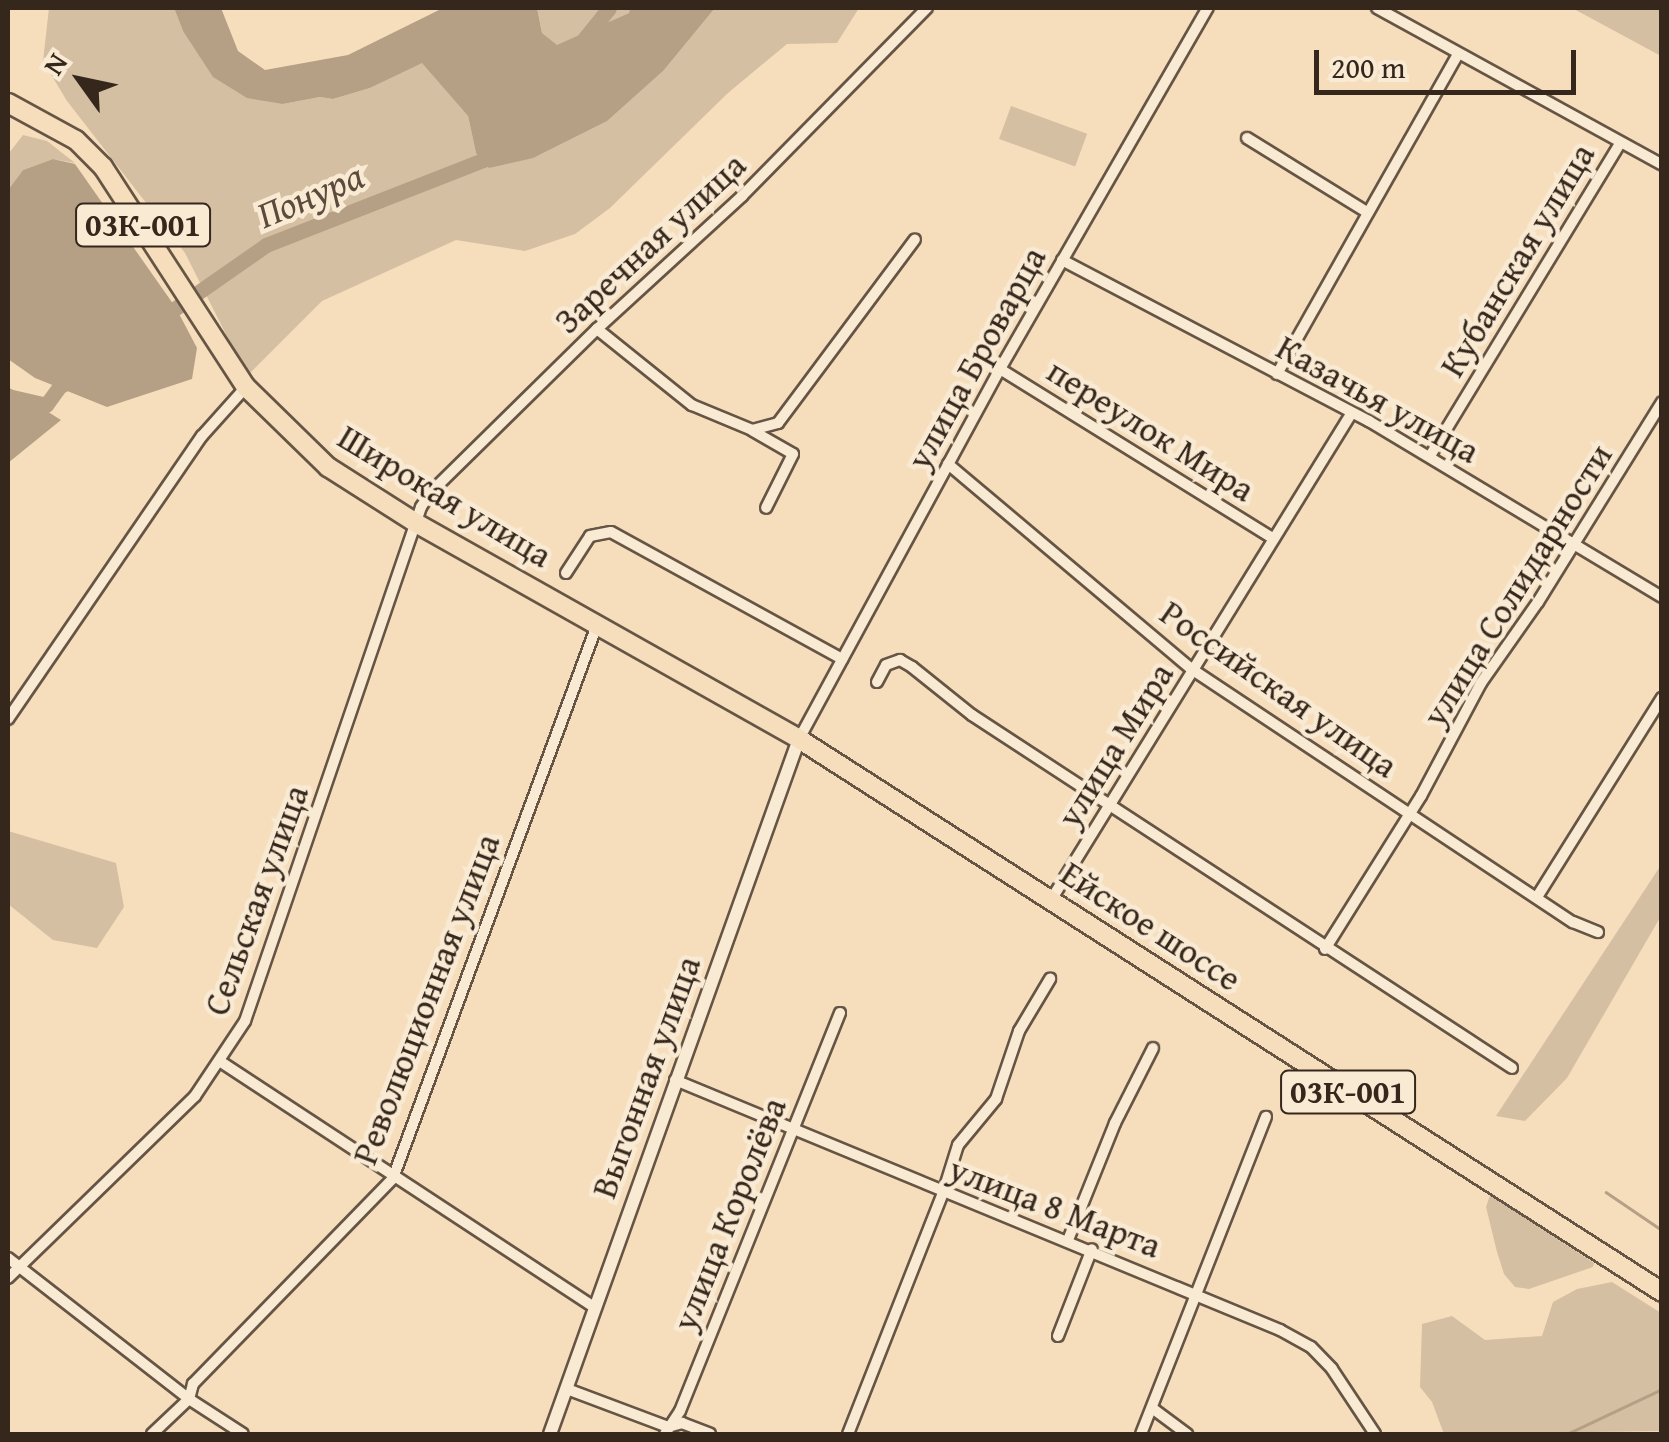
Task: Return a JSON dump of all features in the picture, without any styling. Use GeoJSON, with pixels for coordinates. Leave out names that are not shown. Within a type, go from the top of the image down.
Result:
{"type":"FeatureCollection","features":[{"type":"Feature","properties":{"kind":"main road","name":"Широкая улица"},"geometry":{"type":"LineString","coordinates":[[8,104],[42,118],[76,140],[103,167],[246,387],[328,467],[416,523],[798,739]]}},
{"type":"Feature","properties":{"kind":"main road","name":"Ейское шоссе"},"geometry":{"type":"LineString","coordinates":[[798,739],[1662,1292]]}},
{"type":"Feature","properties":{"kind":"street","name":"Заречная улица"},"geometry":{"type":"LineString","coordinates":[[416,523],[431,492],[597,329],[742,196],[928,8]]}},
{"type":"Feature","properties":{"kind":"street","name":"улица Броварца"},"geometry":{"type":"LineString","coordinates":[[798,739],[1000,369],[1208,8]]}},
{"type":"Feature","properties":{"kind":"street"},"geometry":{"type":"LineString","coordinates":[[1377,8],[1662,166]]}},
{"type":"Feature","properties":{"kind":"street"},"geometry":{"type":"LineString","coordinates":[[1277,374],[1458,54]]}},
{"type":"Feature","properties":{"kind":"street"},"geometry":{"type":"LineString","coordinates":[[1248,138],[1367,212]]}},
{"type":"Feature","properties":{"kind":"street","name":"Кубанская улица"},"geometry":{"type":"LineString","coordinates":[[1430,456],[1620,143]]}},
{"type":"Feature","properties":{"kind":"street"},"geometry":{"type":"LineString","coordinates":[[752,430],[778,423],[787,415],[882,280],[916,239]]}},
{"type":"Feature","properties":{"kind":"street","name":"Казачья улица"},"geometry":{"type":"LineString","coordinates":[[1062,260],[1430,456],[1662,597]]}},
{"type":"Feature","properties":{"kind":"street"},"geometry":{"type":"LineString","coordinates":[[597,329],[667,389],[692,405],[752,430],[793,454],[766,508]]}},
{"type":"Feature","properties":{"kind":"street","name":"переулок Мира"},"geometry":{"type":"LineString","coordinates":[[1000,369],[1273,538]]}},
{"type":"Feature","properties":{"kind":"street"},"geometry":{"type":"LineString","coordinates":[[8,719],[202,436],[246,387]]}},
{"type":"Feature","properties":{"kind":"street","name":"улица Солидарности"},"geometry":{"type":"LineString","coordinates":[[1325,949],[1481,683],[1574,545],[1662,402]]}},
{"type":"Feature","properties":{"kind":"street","name":"улица Мира"},"geometry":{"type":"LineString","coordinates":[[1051,900],[1351,414]]}},
{"type":"Feature","properties":{"kind":"street","name":"Российская улица"},"geometry":{"type":"LineString","coordinates":[[948,464],[1193,670],[1573,922],[1598,932]]}},
{"type":"Feature","properties":{"kind":"street","name":"Сельская улица"},"geometry":{"type":"LineString","coordinates":[[8,1278],[195,1096],[245,1022],[416,523]]}},
{"type":"Feature","properties":{"kind":"street"},"geometry":{"type":"LineString","coordinates":[[566,573],[590,536],[611,532],[842,659]]}},
{"type":"Feature","properties":{"kind":"street","name":"Революционная улица"},"geometry":{"type":"LineString","coordinates":[[152,1434],[188,1399],[194,1384],[393,1178],[597,625]]}},
{"type":"Feature","properties":{"kind":"street"},"geometry":{"type":"LineString","coordinates":[[877,682],[886,665],[900,660],[972,715],[1512,1068]]}},
{"type":"Feature","properties":{"kind":"street"},"geometry":{"type":"LineString","coordinates":[[1536,897],[1662,698]]}},
{"type":"Feature","properties":{"kind":"street","name":"Выгонная улица"},"geometry":{"type":"LineString","coordinates":[[550,1434],[798,739]]}},
{"type":"Feature","properties":{"kind":"street"},"geometry":{"type":"LineString","coordinates":[[848,1434],[943,1194],[958,1146],[996,1099],[1019,1031],[1050,979]]}},
{"type":"Feature","properties":{"kind":"street","name":"улица Королёва"},"geometry":{"type":"LineString","coordinates":[[667,1431],[680,1411],[840,1012]]}},
{"type":"Feature","properties":{"kind":"street"},"geometry":{"type":"LineString","coordinates":[[1068,1240],[1115,1123],[1152,1048]]}},
{"type":"Feature","properties":{"kind":"street"},"geometry":{"type":"LineString","coordinates":[[221,1062],[596,1308]]}},
{"type":"Feature","properties":{"kind":"street","name":"улица 8 Марта"},"geometry":{"type":"LineString","coordinates":[[676,1080],[943,1194],[1092,1248],[1311,1346],[1332,1369],[1375,1434]]}},
{"type":"Feature","properties":{"kind":"street"},"geometry":{"type":"LineString","coordinates":[[1141,1434],[1266,1118]]}},
{"type":"Feature","properties":{"kind":"street"},"geometry":{"type":"LineString","coordinates":[[1058,1336],[1092,1248]]}},
{"type":"Feature","properties":{"kind":"street"},"geometry":{"type":"LineString","coordinates":[[8,1258],[188,1399],[243,1434]]}},
{"type":"Feature","properties":{"kind":"street"},"geometry":{"type":"LineString","coordinates":[[566,1389],[667,1431],[682,1422],[710,1434]]}},
{"type":"Feature","properties":{"kind":"street"},"geometry":{"type":"LineString","coordinates":[[1152,1408],[1187,1434]]}},
{"type":"Feature","properties":{"kind":"shaded area"},"geometry":{"type":"Polygon","coordinates":[[[49,8],[174,8],[183,31],[283,104],[320,97],[333,99],[370,88],[422,62],[468,116],[476,153],[664,70],[715,8],[859,8],[837,43],[787,44],[728,93],[610,208],[575,234],[525,251],[456,240],[322,301],[247,376],[185,253],[67,101],[43,61],[49,8]]]}},
{"type":"Feature","properties":{"kind":"shaded area"},"geometry":{"type":"Polygon","coordinates":[[[174,8],[221,8],[238,51],[265,70],[348,55],[443,8],[537,8],[542,33],[557,45],[629,13],[630,8],[715,8],[664,70],[607,121],[533,158],[489,168],[476,153],[468,116],[422,63],[370,88],[333,99],[320,97],[283,104],[247,98],[213,77],[183,31],[174,8]]]}},
{"type":"Feature","properties":{"kind":"shaded area"},"geometry":{"type":"Polygon","coordinates":[[[537,8],[630,8],[629,13],[557,46],[542,33],[537,8]]]}},
{"type":"Feature","properties":{"kind":"shaded area"},"geometry":{"type":"Polygon","coordinates":[[[1572,8],[1661,8],[1661,56],[1572,8]]]}},
{"type":"Feature","properties":{"kind":"shaded area"},"geometry":{"type":"Polygon","coordinates":[[[1011,106],[1087,134],[1075,167],[999,139],[1011,106]]]}},
{"type":"Feature","properties":{"kind":"shaded area"},"geometry":{"type":"Polygon","coordinates":[[[23,135],[47,141],[75,163],[53,159],[23,170],[8,190],[9,153],[23,135]]]}},
{"type":"Feature","properties":{"kind":"shaded area"},"geometry":{"type":"Polygon","coordinates":[[[53,159],[75,164],[176,308],[197,348],[192,379],[107,407],[35,378],[8,359],[8,190],[23,170],[53,159]]]}},
{"type":"Feature","properties":{"kind":"shaded area"},"geometry":{"type":"Polygon","coordinates":[[[8,387],[61,420],[8,463],[8,387]]]}},
{"type":"Feature","properties":{"kind":"shaded area"},"geometry":{"type":"Polygon","coordinates":[[[8,831],[116,863],[124,907],[97,948],[53,940],[8,904],[8,831]]]}},
{"type":"Feature","properties":{"kind":"shaded area"},"geometry":{"type":"Polygon","coordinates":[[[1661,865],[1661,916],[1567,1078],[1525,1121],[1496,1116],[1661,865]]]}},
{"type":"Feature","properties":{"kind":"shaded area"},"geometry":{"type":"Polygon","coordinates":[[[1490,1195],[1594,1263],[1593,1267],[1529,1289],[1515,1287],[1504,1274],[1497,1252],[1486,1207],[1490,1195]]]}},
{"type":"Feature","properties":{"kind":"shaded area"},"geometry":{"type":"Polygon","coordinates":[[[1612,1282],[1661,1313],[1661,1431],[1444,1434],[1432,1402],[1420,1387],[1422,1324],[1452,1316],[1485,1340],[1542,1336],[1553,1302],[1577,1289],[1612,1282]]]}},
{"type":"Feature","properties":{"kind":"waterway","name":"Понура"},"geometry":{"type":"LineString","coordinates":[[580,44],[609,8]]}},
{"type":"Feature","properties":{"kind":"waterway","name":"Понура"},"geometry":{"type":"LineString","coordinates":[[160,319],[266,245],[491,157],[498,148]]}},
{"type":"Feature","properties":{"kind":"waterway","name":"Понура"},"geometry":{"type":"LineString","coordinates":[[8,396],[46,405],[60,386],[76,378]]}},
{"type":"Feature","properties":{"kind":"waterway"},"geometry":{"type":"LineString","coordinates":[[1606,1192],[1662,1230]]}},
{"type":"Feature","properties":{"kind":"waterway"},"geometry":{"type":"LineString","coordinates":[[1567,1434],[1662,1389]]}}]}
